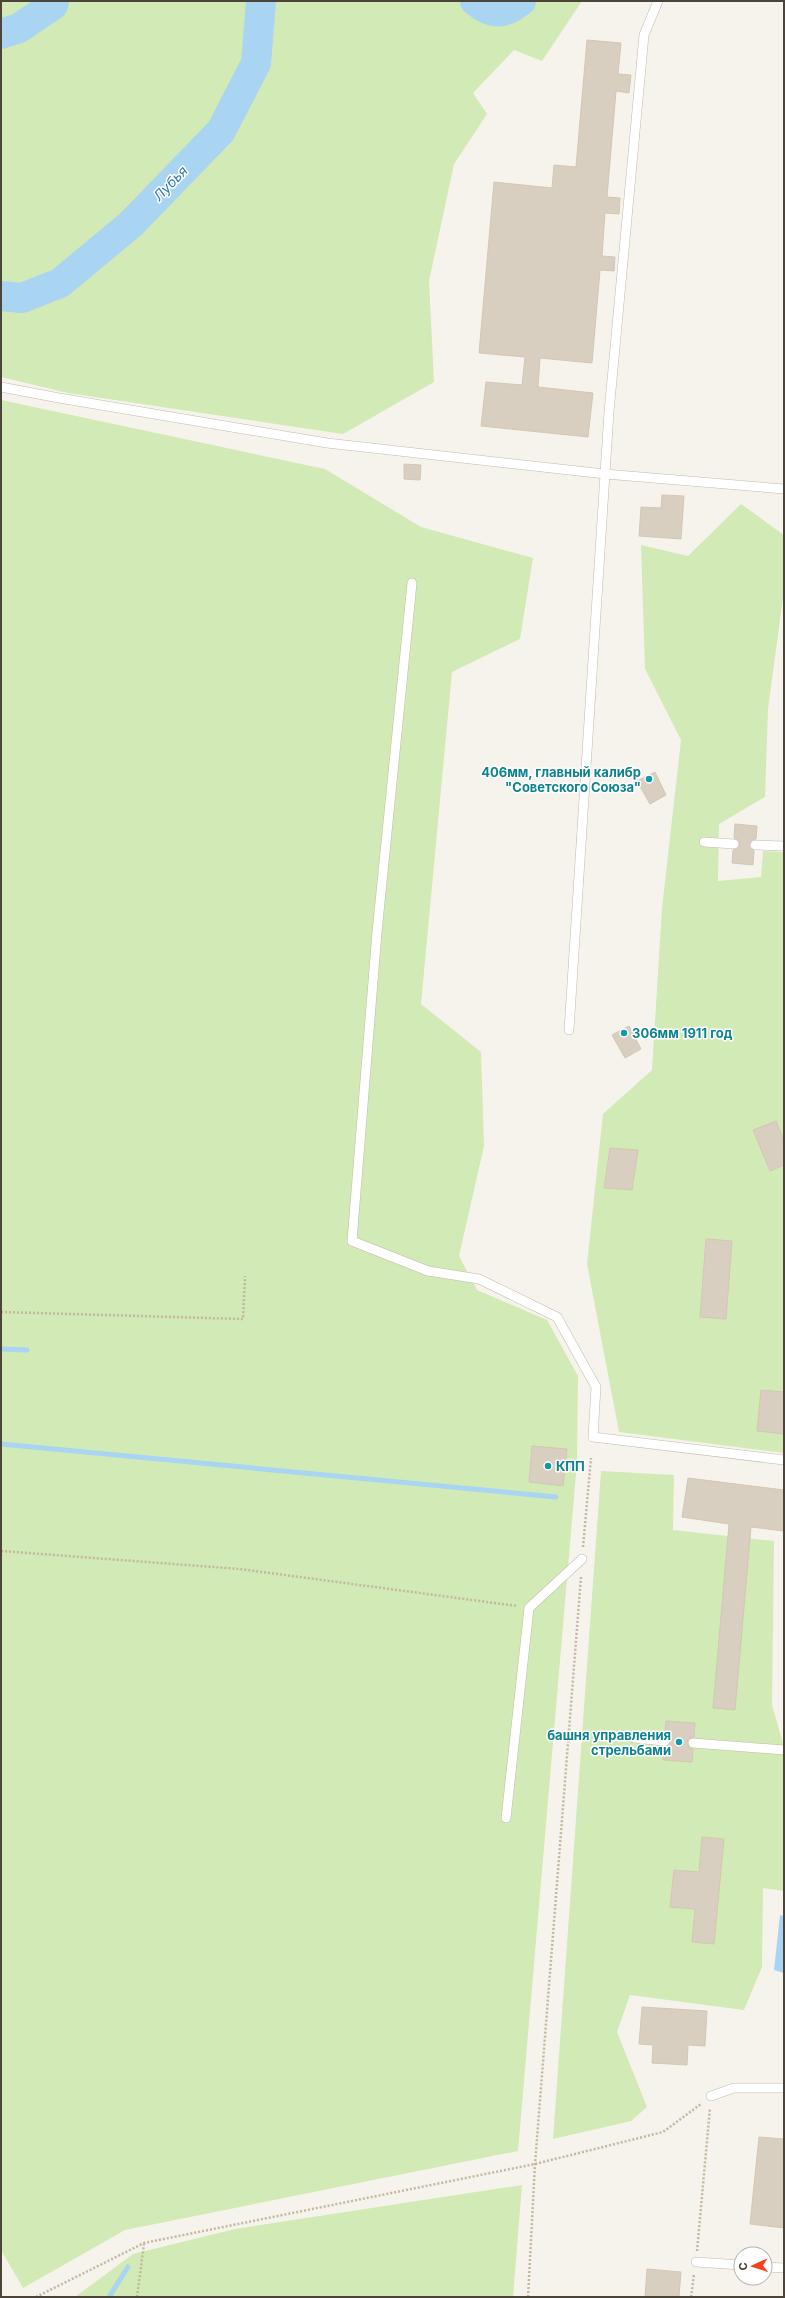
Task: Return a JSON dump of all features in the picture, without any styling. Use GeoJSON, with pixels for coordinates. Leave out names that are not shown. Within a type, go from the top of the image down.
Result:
{"type":"FeatureCollection","features":[{"type":"Feature","properties":{"kind":"lane"},"geometry":{"type":"LineString","coordinates":[[569,1030],[605,474],[644,35],[658,1]]}},
{"type":"Feature","properties":{"kind":"lane"},"geometry":{"type":"LineString","coordinates":[[1,387],[327,443],[605,474],[784,489]]}},
{"type":"Feature","properties":{"kind":"lane"},"geometry":{"type":"LineString","coordinates":[[412,583],[377,932],[352,1241],[428,1271],[479,1279],[557,1317],[596,1387],[593,1437],[784,1460]]}},
{"type":"Feature","properties":{"kind":"lane"},"geometry":{"type":"LineString","coordinates":[[704,842],[734,844]]}},
{"type":"Feature","properties":{"kind":"lane"},"geometry":{"type":"LineString","coordinates":[[755,845],[784,846]]}},
{"type":"Feature","properties":{"kind":"lane"},"geometry":{"type":"LineString","coordinates":[[506,1818],[529,1608],[582,1560]]}},
{"type":"Feature","properties":{"kind":"lane"},"geometry":{"type":"LineString","coordinates":[[634,1738],[664,1741]]}},
{"type":"Feature","properties":{"kind":"lane"},"geometry":{"type":"LineString","coordinates":[[693,1743],[784,1750]]}},
{"type":"Feature","properties":{"kind":"lane"},"geometry":{"type":"LineString","coordinates":[[711,2096],[734,2088],[784,2088]]}},
{"type":"Feature","properties":{"kind":"lane"},"geometry":{"type":"LineString","coordinates":[[696,2262],[733,2264]]}},
{"type":"Feature","properties":{"kind":"lane"},"geometry":{"type":"LineString","coordinates":[[773,2267],[784,2268]]}},
{"type":"Feature","properties":{"kind":"path"},"geometry":{"type":"LineString","coordinates":[[1,1312],[243,1319],[245,1276]]}},
{"type":"Feature","properties":{"kind":"path"},"geometry":{"type":"LineString","coordinates":[[528,2297],[535,2164],[590,1458]]}},
{"type":"Feature","properties":{"kind":"path"},"geometry":{"type":"LineString","coordinates":[[1,1551],[240,1568],[529,1608]]}},
{"type":"Feature","properties":{"kind":"path"},"geometry":{"type":"LineString","coordinates":[[36,2297],[144,2243],[535,2164],[663,2132],[711,2096]]}},
{"type":"Feature","properties":{"kind":"path"},"geometry":{"type":"LineString","coordinates":[[692,2297],[711,2096]]}},
{"type":"Feature","properties":{"kind":"path"},"geometry":{"type":"LineString","coordinates":[[138,2297],[144,2243]]}},
{"type":"Feature","properties":{"kind":"green space"},"geometry":{"type":"Polygon","coordinates":[[[1,1],[582,1],[542,61],[514,50],[473,93],[487,114],[454,164],[429,281],[434,382],[343,434],[68,393],[1,377],[1,1]]]}},
{"type":"Feature","properties":{"kind":"green space"},"geometry":{"type":"Polygon","coordinates":[[[1,400],[325,469],[421,527],[533,558],[520,639],[452,672],[421,1004],[481,1052],[484,1146],[459,1256],[477,1290],[547,1320],[578,1376],[577,1462],[518,2151],[125,2230],[23,2288],[1,2250],[1,400]]]}},
{"type":"Feature","properties":{"kind":"green space"},"geometry":{"type":"Polygon","coordinates":[[[741,504],[784,535],[784,590],[768,709],[765,797],[719,824],[718,881],[761,877],[763,851],[784,852],[784,1453],[619,1432],[587,1264],[603,1114],[652,1070],[662,908],[681,740],[645,669],[641,545],[688,556],[741,504]]]}},
{"type":"Feature","properties":{"kind":"green space"},"geometry":{"type":"Polygon","coordinates":[[[601,1471],[674,1475],[673,1530],[774,1541],[772,1705],[784,1747],[784,1891],[763,1888],[762,1967],[744,2010],[630,1995],[617,2032],[647,2107],[631,2121],[553,2139],[601,1471]]]}},
{"type":"Feature","properties":{"kind":"green space"},"geometry":{"type":"Polygon","coordinates":[[[522,2185],[513,2297],[75,2297],[133,2254],[235,2229],[522,2185]]]}},
{"type":"Feature","properties":{"kind":"water"},"geometry":{"type":"Polygon","coordinates":[[[780,1915],[784,1916],[784,1973],[774,1970],[780,1915]]]}},
{"type":"Feature","properties":{"kind":"building"},"geometry":{"type":"Polygon","coordinates":[[[587,40],[621,43],[618,74],[631,75],[629,93],[616,91],[607,197],[620,198],[619,214],[605,213],[602,256],[615,257],[614,271],[600,270],[592,363],[540,358],[538,387],[593,393],[588,437],[481,426],[486,382],[522,385],[525,357],[479,353],[494,182],[552,188],[554,165],[576,167],[587,40]]]}},
{"type":"Feature","properties":{"kind":"building"},"geometry":{"type":"Polygon","coordinates":[[[404,464],[421,465],[420,480],[404,479],[404,464]]]}},
{"type":"Feature","properties":{"kind":"building"},"geometry":{"type":"Polygon","coordinates":[[[662,495],[684,496],[681,539],[639,536],[641,507],[661,508],[662,495]]]}},
{"type":"Feature","properties":{"kind":"building","name":"406мм, главный калибр \"Советского Союза\""},"geometry":{"type":"Polygon","coordinates":[[[655,772],[666,795],[650,804],[637,781],[655,772]]]}},
{"type":"Feature","properties":{"kind":"building"},"geometry":{"type":"Polygon","coordinates":[[[735,824],[757,826],[756,839],[752,840],[749,844],[750,848],[754,851],[753,865],[732,863],[733,850],[737,849],[740,845],[739,841],[734,838],[735,824]]]}},
{"type":"Feature","properties":{"kind":"building","name":"306мм 1911 год"},"geometry":{"type":"Polygon","coordinates":[[[629,1026],[641,1049],[625,1058],[612,1035],[629,1026]]]}},
{"type":"Feature","properties":{"kind":"building"},"geometry":{"type":"Polygon","coordinates":[[[776,1121],[784,1141],[784,1165],[770,1171],[753,1130],[776,1121]]]}},
{"type":"Feature","properties":{"kind":"building"},"geometry":{"type":"Polygon","coordinates":[[[610,1148],[638,1150],[632,1190],[604,1188],[610,1148]]]}},
{"type":"Feature","properties":{"kind":"building"},"geometry":{"type":"Polygon","coordinates":[[[706,1239],[732,1241],[726,1319],[700,1317],[706,1239]]]}},
{"type":"Feature","properties":{"kind":"building"},"geometry":{"type":"Polygon","coordinates":[[[761,1390],[784,1392],[784,1434],[757,1431],[761,1390]]]}},
{"type":"Feature","properties":{"kind":"building","name":"КПП"},"geometry":{"type":"Polygon","coordinates":[[[532,1446],[567,1449],[563,1486],[529,1482],[532,1446]]]}},
{"type":"Feature","properties":{"kind":"building"},"geometry":{"type":"Polygon","coordinates":[[[688,1478],[784,1490],[784,1531],[751,1527],[735,1710],[713,1708],[729,1524],[682,1517],[688,1478]]]}},
{"type":"Feature","properties":{"kind":"building","name":"башня управления стрельбами"},"geometry":{"type":"Polygon","coordinates":[[[666,1721],[695,1723],[694,1737],[688,1739],[687,1743],[689,1748],[693,1749],[692,1762],[663,1760],[664,1747],[670,1745],[671,1741],[669,1736],[665,1735],[666,1721]]]}},
{"type":"Feature","properties":{"kind":"building"},"geometry":{"type":"Polygon","coordinates":[[[702,1837],[724,1839],[714,1944],[692,1942],[695,1909],[670,1907],[674,1870],[699,1872],[702,1837]]]}},
{"type":"Feature","properties":{"kind":"building"},"geometry":{"type":"Polygon","coordinates":[[[642,2007],[707,2011],[705,2046],[688,2045],[687,2065],[652,2063],[653,2045],[639,2044],[642,2007]]]}},
{"type":"Feature","properties":{"kind":"building"},"geometry":{"type":"Polygon","coordinates":[[[759,2137],[784,2139],[784,2228],[750,2224],[759,2137]]]}},
{"type":"Feature","properties":{"kind":"building"},"geometry":{"type":"Polygon","coordinates":[[[647,2269],[681,2272],[679,2297],[645,2297],[647,2269]]]}},
{"type":"Feature","properties":{"kind":"waterway","name":"Лубья"},"geometry":{"type":"LineString","coordinates":[[1,34],[19,28],[53,5],[54,1]]}},
{"type":"Feature","properties":{"kind":"waterway","name":"Лубья"},"geometry":{"type":"LineString","coordinates":[[1,296],[22,298],[60,283],[131,224],[221,131],[256,63],[261,1]]}},
{"type":"Feature","properties":{"kind":"waterway","name":"Лубья"},"geometry":{"type":"LineString","coordinates":[[475,1],[487,9],[498,12],[509,9],[521,1]]}},
{"type":"Feature","properties":{"kind":"waterway"},"geometry":{"type":"LineString","coordinates":[[1,1349],[27,1350]]}},
{"type":"Feature","properties":{"kind":"waterway"},"geometry":{"type":"LineString","coordinates":[[1,1444],[556,1497]]}},
{"type":"Feature","properties":{"kind":"waterway"},"geometry":{"type":"LineString","coordinates":[[109,2297],[128,2267]]}},
{"type":"Feature","properties":{"kind":"place","name":"406мм, главный калибр \"Советского Союза\""},"geometry":{"type":"Point","coordinates":[649,779]}},
{"type":"Feature","properties":{"kind":"place","name":"306мм 1911 год"},"geometry":{"type":"Point","coordinates":[624,1033]}},
{"type":"Feature","properties":{"kind":"place","name":"КПП"},"geometry":{"type":"Point","coordinates":[548,1466]}},
{"type":"Feature","properties":{"kind":"place","name":"башня управления стрельбами"},"geometry":{"type":"Point","coordinates":[679,1742]}}]}
